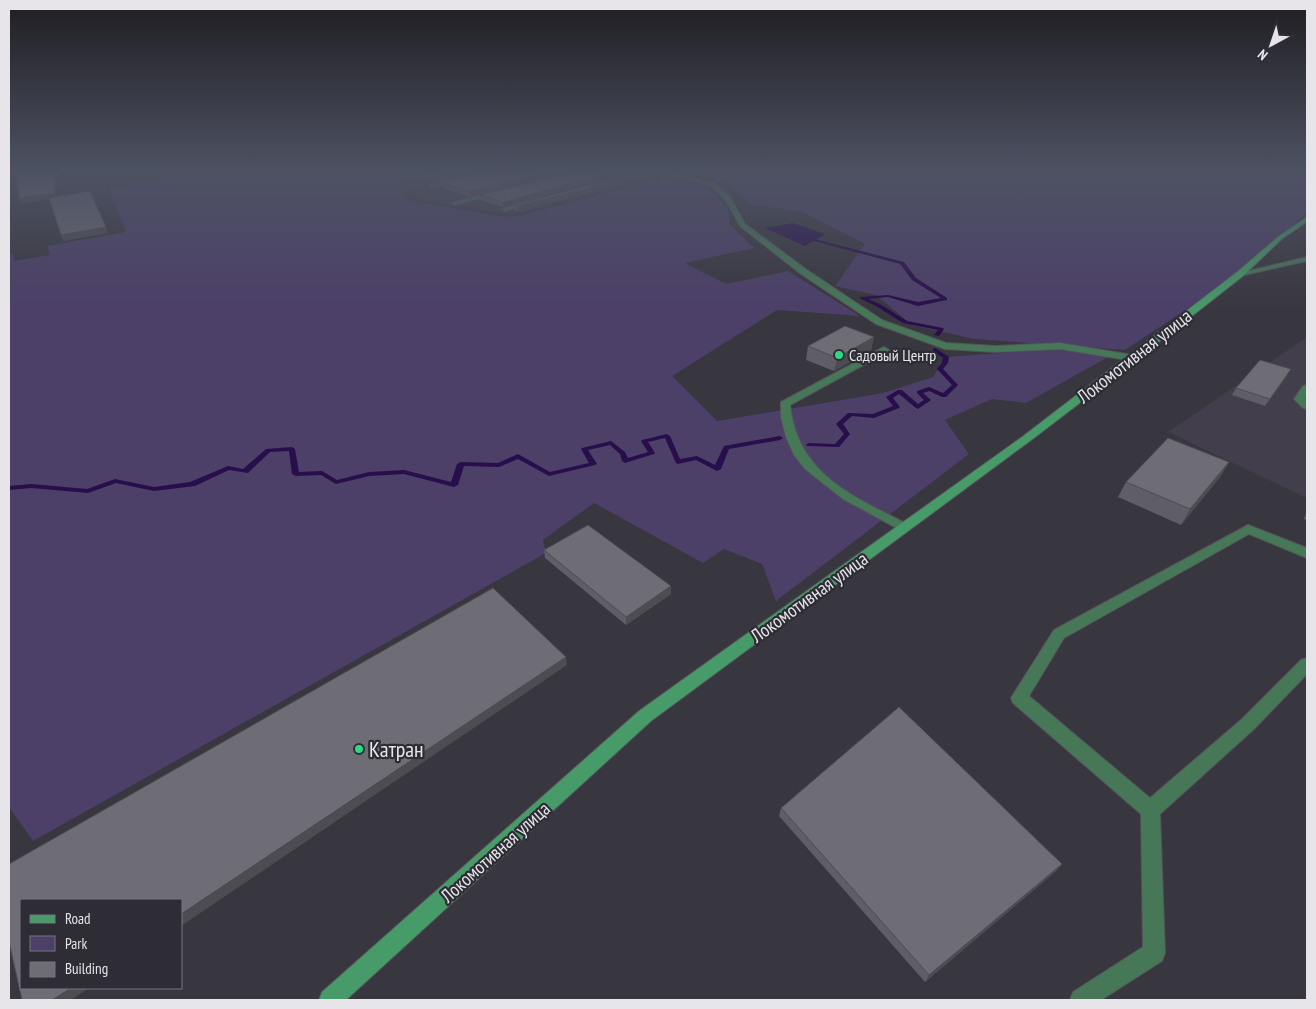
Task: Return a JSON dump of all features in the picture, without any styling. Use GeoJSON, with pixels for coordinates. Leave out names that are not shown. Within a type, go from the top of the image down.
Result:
{"type":"FeatureCollection","features":[{"type":"Feature","properties":{"kind":"street","name":"Локомотивная улица"},"geometry":{"type":"LineString","coordinates":[[330,1000],[645,716],[904,528],[1133,358],[1240,274],[1281,237],[1307,219]]}},
{"type":"Feature","properties":{"kind":"lane"},"geometry":{"type":"LineString","coordinates":[[738,217],[742,225],[804,272],[879,322],[945,346],[996,349],[1060,346],[1133,358]]}},
{"type":"Feature","properties":{"kind":"lane"},"geometry":{"type":"LineString","coordinates":[[1240,274],[1307,259]]}},
{"type":"Feature","properties":{"kind":"lane"},"geometry":{"type":"LineString","coordinates":[[884,350],[785,404],[786,425],[801,456],[824,480],[867,508],[904,528]]}},
{"type":"Feature","properties":{"kind":"lane"},"geometry":{"type":"LineString","coordinates":[[1307,388],[1299,399],[1307,406]]}},
{"type":"Feature","properties":{"kind":"lane"},"geometry":{"type":"LineString","coordinates":[[1081,1000],[1154,953],[1150,810],[1018,698],[1059,634],[1248,529],[1307,553]]}},
{"type":"Feature","properties":{"kind":"lane"},"geometry":{"type":"LineString","coordinates":[[1150,810],[1248,724],[1307,664]]}},
{"type":"Feature","properties":{"kind":"shaded area"},"geometry":{"type":"Polygon","coordinates":[[[793,223],[825,234],[805,246],[765,228],[793,223]]]}},
{"type":"Feature","properties":{"kind":"shaded area"},"geometry":{"type":"Polygon","coordinates":[[[1307,337],[1307,498],[1168,432],[1307,337]]]}},
{"type":"Feature","properties":{"kind":"green space"},"geometry":{"type":"Polygon","coordinates":[[[120,217],[729,217],[730,225],[754,248],[685,263],[726,284],[788,271],[860,316],[777,310],[672,376],[717,421],[883,393],[933,377],[946,357],[1055,349],[1108,357],[1026,403],[992,399],[945,420],[969,454],[776,601],[762,564],[724,549],[703,563],[594,503],[543,540],[546,553],[33,841],[9,807],[9,254],[13,253],[14,261],[50,255],[47,246],[126,232],[120,217]]]}},
{"type":"Feature","properties":{"kind":"green space"},"geometry":{"type":"Polygon","coordinates":[[[812,217],[1302,217],[1240,274],[1125,350],[974,339],[912,325],[876,295],[835,286],[865,244],[812,217]]]}},
{"type":"Feature","properties":{"kind":"building"},"geometry":{"type":"Polygon","coordinates":[[[55,217],[102,217],[106,227],[61,235],[55,217]]]}},
{"type":"Feature","properties":{"kind":"building"},"geometry":{"type":"Polygon","coordinates":[[[845,326],[874,337],[837,358],[808,346],[845,326]]]}},
{"type":"Feature","properties":{"kind":"building"},"geometry":{"type":"Polygon","coordinates":[[[1260,360],[1291,369],[1270,399],[1236,388],[1260,360]]]}},
{"type":"Feature","properties":{"kind":"building"},"geometry":{"type":"Polygon","coordinates":[[[1168,438],[1229,462],[1190,509],[1126,482],[1168,438]]]}},
{"type":"Feature","properties":{"kind":"building"},"geometry":{"type":"Polygon","coordinates":[[[588,525],[671,586],[626,617],[544,550],[588,525]]]}},
{"type":"Feature","properties":{"kind":"building"},"geometry":{"type":"Polygon","coordinates":[[[493,588],[566,657],[182,913],[182,899],[20,899],[20,989],[69,989],[52,1000],[22,1000],[9,942],[9,864],[493,588]]]}},
{"type":"Feature","properties":{"kind":"building"},"geometry":{"type":"Polygon","coordinates":[[[899,707],[1062,864],[929,975],[781,808],[899,707]]]}},
{"type":"Feature","properties":{"kind":"waterway"},"geometry":{"type":"LineString","coordinates":[[815,240],[902,263],[914,279],[945,299],[918,304],[888,296],[861,298],[878,305],[905,322],[941,329],[937,335]]}},
{"type":"Feature","properties":{"kind":"waterway"},"geometry":{"type":"LineString","coordinates":[[809,445],[837,446],[847,434],[839,424],[850,414],[874,416],[897,407],[889,397],[900,391],[918,407],[928,400],[919,392],[929,389],[944,396],[955,385],[940,369],[945,363],[946,357],[935,350]]}},
{"type":"Feature","properties":{"kind":"waterway"},"geometry":{"type":"LineString","coordinates":[[9,488],[31,486],[88,491],[115,481],[154,489],[192,484],[228,468],[245,471],[268,450],[292,449],[296,474],[322,473],[336,482],[369,474],[404,472],[454,485],[461,464],[499,465],[518,456],[549,474],[593,464],[584,449],[611,443],[623,453],[625,461],[652,453],[644,441],[667,436],[678,462],[697,458],[717,469],[726,447],[780,438]]}},
{"type":"Feature","properties":{"kind":"place","name":"Садовый Центр"},"geometry":{"type":"Point","coordinates":[839,355]}},
{"type":"Feature","properties":{"kind":"place","name":"Катран"},"geometry":{"type":"Point","coordinates":[359,749]}}]}
